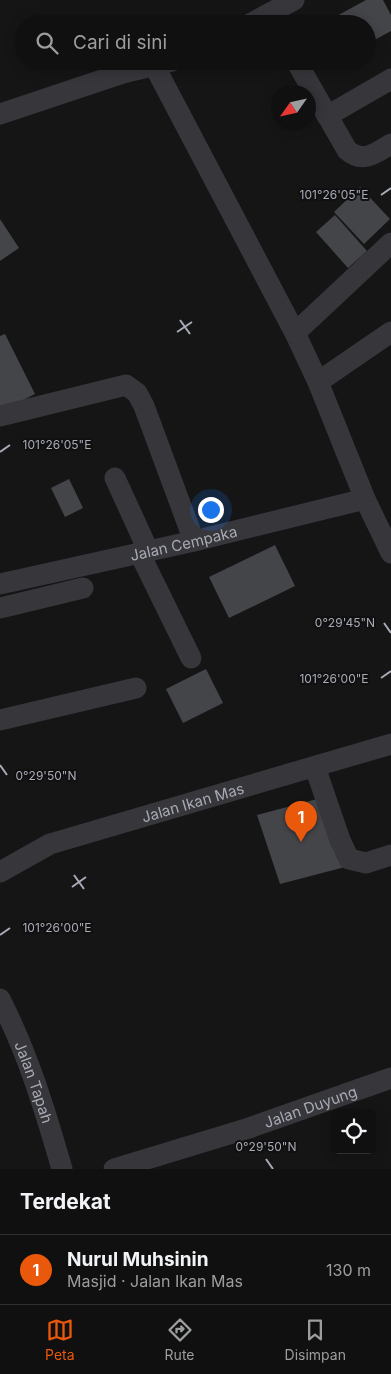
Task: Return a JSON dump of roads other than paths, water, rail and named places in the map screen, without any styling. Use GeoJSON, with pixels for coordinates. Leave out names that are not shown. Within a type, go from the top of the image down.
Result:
{"type":"FeatureCollection","features":[{"type":"Feature","properties":{"kind":"street"},"geometry":{"type":"LineString","coordinates":[[268,12],[294,0]]}},
{"type":"Feature","properties":{"kind":"street"},"geometry":{"type":"LineString","coordinates":[[0,114],[137,70]]}},
{"type":"Feature","properties":{"kind":"street"},"geometry":{"type":"LineString","coordinates":[[167,70],[296,332],[365,499],[383,512],[391,552]]}},
{"type":"Feature","properties":{"kind":"street"},"geometry":{"type":"LineString","coordinates":[[301,70],[347,150],[353,155],[360,158],[370,156],[391,144]]}},
{"type":"Feature","properties":{"kind":"street"},"geometry":{"type":"LineString","coordinates":[[327,116],[391,79]]}},
{"type":"Feature","properties":{"kind":"street"},"geometry":{"type":"LineString","coordinates":[[296,332],[391,243]]}},
{"type":"Feature","properties":{"kind":"street"},"geometry":{"type":"LineString","coordinates":[[318,382],[391,332]]}},
{"type":"Feature","properties":{"kind":"street"},"geometry":{"type":"LineString","coordinates":[[0,416],[126,385],[137,393],[147,413],[194,541]]}},
{"type":"Feature","properties":{"kind":"street"},"geometry":{"type":"LineString","coordinates":[[115,478],[144,551],[191,658]]}},
{"type":"Feature","properties":{"kind":"street","name":"Jalan Cempaka"},"geometry":{"type":"LineString","coordinates":[[9,582],[194,541],[365,499]]}},
{"type":"Feature","properties":{"kind":"street"},"geometry":{"type":"LineString","coordinates":[[9,582],[23,602]]}},
{"type":"Feature","properties":{"kind":"street"},"geometry":{"type":"LineString","coordinates":[[0,608],[83,588]]}},
{"type":"Feature","properties":{"kind":"street"},"geometry":{"type":"LineString","coordinates":[[0,720],[136,688]]}},
{"type":"Feature","properties":{"kind":"street","name":"Jalan Ikan Mas"},"geometry":{"type":"LineString","coordinates":[[0,872],[50,844],[391,744]]}},
{"type":"Feature","properties":{"kind":"street"},"geometry":{"type":"LineString","coordinates":[[315,767],[340,840],[349,859],[366,863],[391,855]]}},
{"type":"Feature","properties":{"kind":"street","name":"Jalan Tapah"},"geometry":{"type":"LineString","coordinates":[[0,999],[20,1039],[40,1092],[62,1169]]}},
{"type":"Feature","properties":{"kind":"street","name":"Jalan Duyung"},"geometry":{"type":"LineString","coordinates":[[114,1169],[249,1128],[391,1078]]}},
{"type":"Feature","properties":{"kind":"place","name":"Nurul Muhsinin"},"geometry":{"type":"Point","coordinates":[301,842]}}]}
